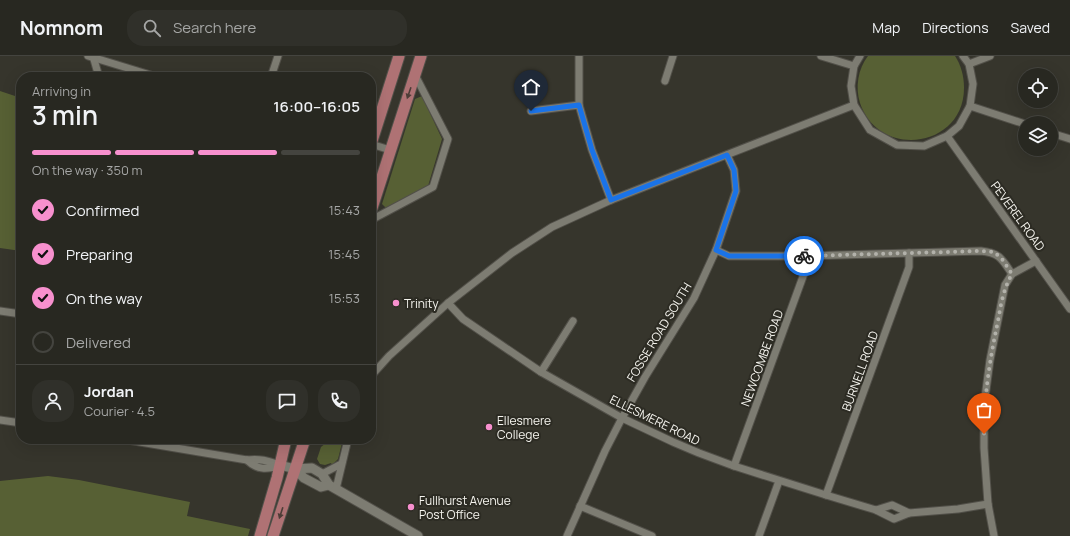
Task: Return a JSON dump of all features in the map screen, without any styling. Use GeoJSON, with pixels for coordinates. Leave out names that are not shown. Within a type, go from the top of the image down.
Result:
{"type":"FeatureCollection","features":[{"type":"Feature","properties":{"kind":"main road"},"geometry":{"type":"LineString","coordinates":[[376,128],[399,56]]}},
{"type":"Feature","properties":{"kind":"main road"},"geometry":{"type":"LineString","coordinates":[[376,195],[421,56]]}},
{"type":"Feature","properties":{"kind":"main road"},"geometry":{"type":"LineString","coordinates":[[260,536],[285,444]]}},
{"type":"Feature","properties":{"kind":"main road"},"geometry":{"type":"LineString","coordinates":[[273,536],[303,444]]}},
{"type":"Feature","properties":{"kind":"street"},"geometry":{"type":"LineString","coordinates":[[273,72],[278,56]]}},
{"type":"Feature","properties":{"kind":"street"},"geometry":{"type":"LineString","coordinates":[[579,56],[579,105],[592,150],[611,200]]}},
{"type":"Feature","properties":{"kind":"street"},"geometry":{"type":"LineString","coordinates":[[665,81],[672,56]]}},
{"type":"Feature","properties":{"kind":"street"},"geometry":{"type":"LineString","coordinates":[[821,56],[854,66]]}},
{"type":"Feature","properties":{"kind":"street"},"geometry":{"type":"LineString","coordinates":[[860,56],[854,66],[851,86],[854,106],[870,130],[897,145],[924,146],[947,136],[959,126],[970,106],[973,84],[969,64],[963,56]]}},
{"type":"Feature","properties":{"kind":"street"},"geometry":{"type":"LineString","coordinates":[[969,64],[990,56]]}},
{"type":"Feature","properties":{"kind":"street"},"geometry":{"type":"LineString","coordinates":[[91,57],[97,72]]}},
{"type":"Feature","properties":{"kind":"street"},"geometry":{"type":"LineString","coordinates":[[91,57],[140,72]]}},
{"type":"Feature","properties":{"kind":"street"},"geometry":{"type":"LineString","coordinates":[[376,217],[433,187],[448,139],[415,75]]}},
{"type":"Feature","properties":{"kind":"street"},"geometry":{"type":"LineString","coordinates":[[531,111],[579,105]]}},
{"type":"Feature","properties":{"kind":"street"},"geometry":{"type":"LineString","coordinates":[[376,370],[389,356],[448,303],[512,253],[552,227],[611,200],[854,106]]}},
{"type":"Feature","properties":{"kind":"street"},"geometry":{"type":"LineString","coordinates":[[970,106],[1018,122]]}},
{"type":"Feature","properties":{"kind":"street"},"geometry":{"type":"LineString","coordinates":[[1058,135],[1070,139]]}},
{"type":"Feature","properties":{"kind":"street","name":"PEVEREL ROAD"},"geometry":{"type":"LineString","coordinates":[[947,136],[1070,309]]}},
{"type":"Feature","properties":{"kind":"street"},"geometry":{"type":"LineString","coordinates":[[376,146],[390,150]]}},
{"type":"Feature","properties":{"kind":"street","name":"FOSSE ROAD SOUTH"},"geometry":{"type":"LineString","coordinates":[[567,536],[605,451],[622,418],[645,377],[694,298],[716,250],[736,191],[734,170],[727,155]]}},
{"type":"Feature","properties":{"kind":"street"},"geometry":{"type":"LineString","coordinates":[[716,250],[729,256],[994,252],[1002,259],[1012,274]]}},
{"type":"Feature","properties":{"kind":"street","name":"BURNELL ROAD"},"geometry":{"type":"LineString","coordinates":[[826,495],[909,267],[909,253]]}},
{"type":"Feature","properties":{"kind":"street","name":"NEWCOMBE ROAD"},"geometry":{"type":"LineString","coordinates":[[734,466],[805,271],[804,256]]}},
{"type":"Feature","properties":{"kind":"street"},"geometry":{"type":"LineString","coordinates":[[994,536],[988,504],[984,448],[984,405],[990,360],[1005,285],[1012,274],[1036,261]]}},
{"type":"Feature","properties":{"kind":"street","name":"ELLESMERE ROAD"},"geometry":{"type":"LineString","coordinates":[[448,303],[462,319],[541,372],[622,418],[699,454],[780,481],[876,510],[894,519],[909,513],[958,509],[988,504]]}},
{"type":"Feature","properties":{"kind":"street"},"geometry":{"type":"LineString","coordinates":[[0,311],[16,313]]}},
{"type":"Feature","properties":{"kind":"street"},"geometry":{"type":"LineString","coordinates":[[541,372],[573,321]]}},
{"type":"Feature","properties":{"kind":"street"},"geometry":{"type":"LineString","coordinates":[[0,420],[16,422]]}},
{"type":"Feature","properties":{"kind":"street"},"geometry":{"type":"LineString","coordinates":[[151,444],[247,460],[267,460],[295,469],[312,468],[322,474],[332,487],[418,536]]}},
{"type":"Feature","properties":{"kind":"street"},"geometry":{"type":"LineString","coordinates":[[332,487],[347,444]]}},
{"type":"Feature","properties":{"kind":"street"},"geometry":{"type":"LineString","coordinates":[[322,474],[341,464]]}},
{"type":"Feature","properties":{"kind":"street"},"geometry":{"type":"LineString","coordinates":[[295,469],[304,478],[321,487],[332,487]]}},
{"type":"Feature","properties":{"kind":"street"},"geometry":{"type":"LineString","coordinates":[[760,536],[780,481]]}},
{"type":"Feature","properties":{"kind":"street","name":"ELLESMERE ROAD"},"geometry":{"type":"LineString","coordinates":[[876,510],[892,505],[909,513]]}},
{"type":"Feature","properties":{"kind":"street"},"geometry":{"type":"LineString","coordinates":[[580,506],[652,536]]}},
{"type":"Feature","properties":{"kind":"green space"},"geometry":{"type":"Polygon","coordinates":[[[868,56],[955,56],[962,71],[964,88],[960,108],[950,124],[936,134],[919,139],[901,139],[884,133],[870,121],[858,97],[858,78],[868,56]]]}},
{"type":"Feature","properties":{"kind":"green space"},"geometry":{"type":"Polygon","coordinates":[[[0,91],[16,96],[16,250],[0,248],[0,91]]]}},
{"type":"Feature","properties":{"kind":"green space"},"geometry":{"type":"Polygon","coordinates":[[[422,96],[442,139],[428,186],[386,208],[382,204],[415,99],[422,96]]]}},
{"type":"Feature","properties":{"kind":"green space"},"geometry":{"type":"Polygon","coordinates":[[[325,444],[342,444],[338,459],[332,465],[331,463],[325,465],[320,464],[317,459],[321,447],[325,444]]]}},
{"type":"Feature","properties":{"kind":"green space"},"geometry":{"type":"Polygon","coordinates":[[[48,476],[79,480],[190,502],[187,516],[250,529],[248,536],[0,536],[0,481],[48,476]]]}},
{"type":"Feature","properties":{"kind":"way so far"},"geometry":{"type":"LineString","coordinates":[[804,256],[981,251],[994,252],[1002,259],[1012,274],[1005,285],[990,360],[984,405],[984,434]]}},
{"type":"Feature","properties":{"kind":"place","name":"Trinity"},"geometry":{"type":"Point","coordinates":[396,303]}},
{"type":"Feature","properties":{"kind":"place","name":"Ellesmere College"},"geometry":{"type":"Point","coordinates":[489,427]}},
{"type":"Feature","properties":{"kind":"place","name":"Fullhurst Avenue Post Office"},"geometry":{"type":"Point","coordinates":[411,507]}},
{"type":"Feature","properties":{"kind":"route"},"geometry":{"type":"LineString","coordinates":[[531,111],[579,105],[592,150],[611,200],[727,155],[734,170],[736,191],[716,250],[729,256],[804,256]]}}]}
